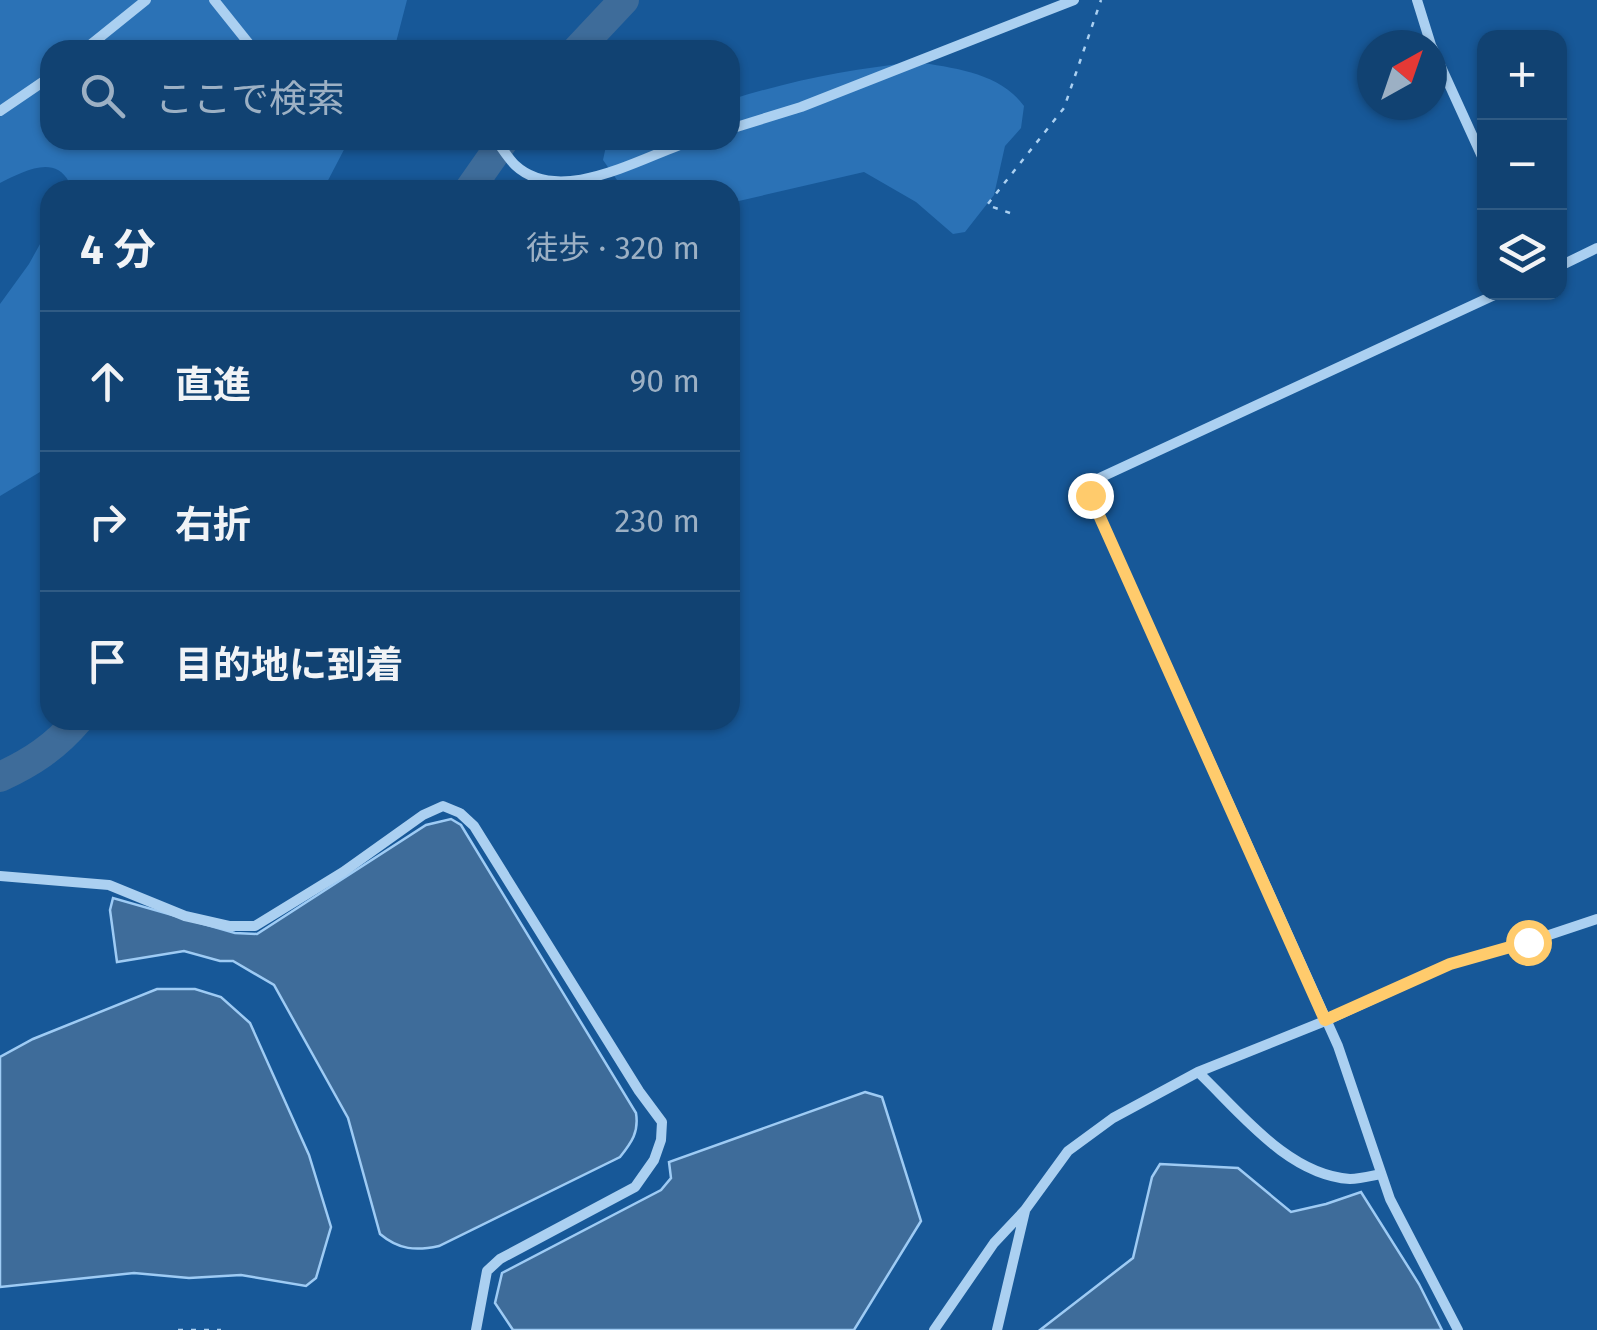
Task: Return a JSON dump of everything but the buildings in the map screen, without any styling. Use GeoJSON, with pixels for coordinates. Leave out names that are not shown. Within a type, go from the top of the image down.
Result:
{"type":"FeatureCollection","features":[{"type":"Feature","properties":{"kind":"street"},"geometry":{"type":"LineString","coordinates":[[96,40],[146,0]]}},
{"type":"Feature","properties":{"kind":"street"},"geometry":{"type":"LineString","coordinates":[[214,0],[246,40]]}},
{"type":"Feature","properties":{"kind":"street"},"geometry":{"type":"LineString","coordinates":[[740,126],[801,107],[1074,0]]}},
{"type":"Feature","properties":{"kind":"street"},"geometry":{"type":"LineString","coordinates":[[1417,0],[1426,30]]}},
{"type":"Feature","properties":{"kind":"street"},"geometry":{"type":"LineString","coordinates":[[1447,80],[1477,145]]}},
{"type":"Feature","properties":{"kind":"street"},"geometry":{"type":"LineString","coordinates":[[0,110],[40,84]]}},
{"type":"Feature","properties":{"kind":"street"},"geometry":{"type":"LineString","coordinates":[[504,150],[517,167],[544,180]]}},
{"type":"Feature","properties":{"kind":"street"},"geometry":{"type":"LineString","coordinates":[[580,180],[666,150]]}},
{"type":"Feature","properties":{"kind":"street"},"geometry":{"type":"LineString","coordinates":[[1567,263],[1597,248]]}},
{"type":"Feature","properties":{"kind":"street"},"geometry":{"type":"LineString","coordinates":[[1458,1330],[1390,1200],[1338,1046],[1090,495],[1093,480],[1484,300]]}},
{"type":"Feature","properties":{"kind":"street"},"geometry":{"type":"LineString","coordinates":[[0,876],[109,885],[185,916],[229,926],[255,926],[423,815],[443,806],[460,813],[474,826],[662,1122],[654,1160],[635,1186],[500,1259],[487,1270],[476,1330]]}},
{"type":"Feature","properties":{"kind":"street"},"geometry":{"type":"LineString","coordinates":[[934,1330],[994,1243],[1025,1210],[1068,1151],[1113,1118],[1198,1072],[1450,964],[1597,919]]}},
{"type":"Feature","properties":{"kind":"street"},"geometry":{"type":"LineString","coordinates":[[1198,1072],[1282,1152],[1324,1174],[1354,1179],[1382,1174]]}},
{"type":"Feature","properties":{"kind":"street"},"geometry":{"type":"LineString","coordinates":[[997,1330],[1025,1210]]}},
{"type":"Feature","properties":{"kind":"path"},"geometry":{"type":"LineString","coordinates":[[1010,213],[987,205],[1064,108],[1101,0]]}},
{"type":"Feature","properties":{"kind":"path"},"geometry":{"type":"LineString","coordinates":[[178,1330],[221,1330]]}},
{"type":"Feature","properties":{"kind":"shaded area"},"geometry":{"type":"Polygon","coordinates":[[[0,0],[407,0],[397,40],[40,40],[40,150],[344,150],[328,180],[68,180],[47,167],[28,170],[0,183],[0,0]]]}},
{"type":"Feature","properties":{"kind":"shaded area"},"geometry":{"type":"Polygon","coordinates":[[[916,62],[961,70],[990,79],[1024,106],[1021,128],[1005,146],[994,195],[965,232],[953,234],[916,202],[864,172],[740,201],[740,180],[617,180],[603,160],[605,150],[740,150],[740,97],[869,68],[916,62]]]}},
{"type":"Feature","properties":{"kind":"shaded area"},"geometry":{"type":"Polygon","coordinates":[[[40,244],[40,472],[0,496],[0,304],[40,244]]]}},
{"type":"Feature","properties":{"kind":"shaded area"},"geometry":{"type":"Polygon","coordinates":[[[451,819],[461,825],[636,1113],[636,1126],[620,1157],[439,1246],[415,1249],[380,1234],[348,1118],[274,985],[233,961],[184,951],[117,962],[110,910],[113,898],[235,933],[257,934],[426,825],[451,819]]]}},
{"type":"Feature","properties":{"kind":"shaded area"},"geometry":{"type":"Polygon","coordinates":[[[157,989],[195,989],[221,997],[250,1023],[309,1155],[331,1227],[316,1278],[306,1286],[241,1275],[189,1278],[134,1273],[0,1287],[0,1057],[33,1039],[157,989]]]}},
{"type":"Feature","properties":{"kind":"shaded area"},"geometry":{"type":"Polygon","coordinates":[[[865,1092],[882,1097],[921,1221],[854,1330],[513,1330],[495,1303],[502,1273],[661,1190],[671,1178],[669,1162],[865,1092]]]}},
{"type":"Feature","properties":{"kind":"shaded area"},"geometry":{"type":"Polygon","coordinates":[[[1160,1164],[1238,1168],[1291,1212],[1361,1192],[1419,1284],[1442,1330],[1040,1330],[1133,1258],[1152,1177],[1160,1164]]]}},
{"type":"Feature","properties":{"kind":"waterway"},"geometry":{"type":"LineString","coordinates":[[586,40],[624,0]]}},
{"type":"Feature","properties":{"kind":"waterway"},"geometry":{"type":"LineString","coordinates":[[476,180],[497,150]]}},
{"type":"Feature","properties":{"kind":"waterway"},"geometry":{"type":"LineString","coordinates":[[0,777],[42,753],[69,730]]}},
{"type":"Feature","properties":{"kind":"route"},"geometry":{"type":"LineString","coordinates":[[1090,495],[1325,1020],[1450,964],[1528,942]]}}]}
